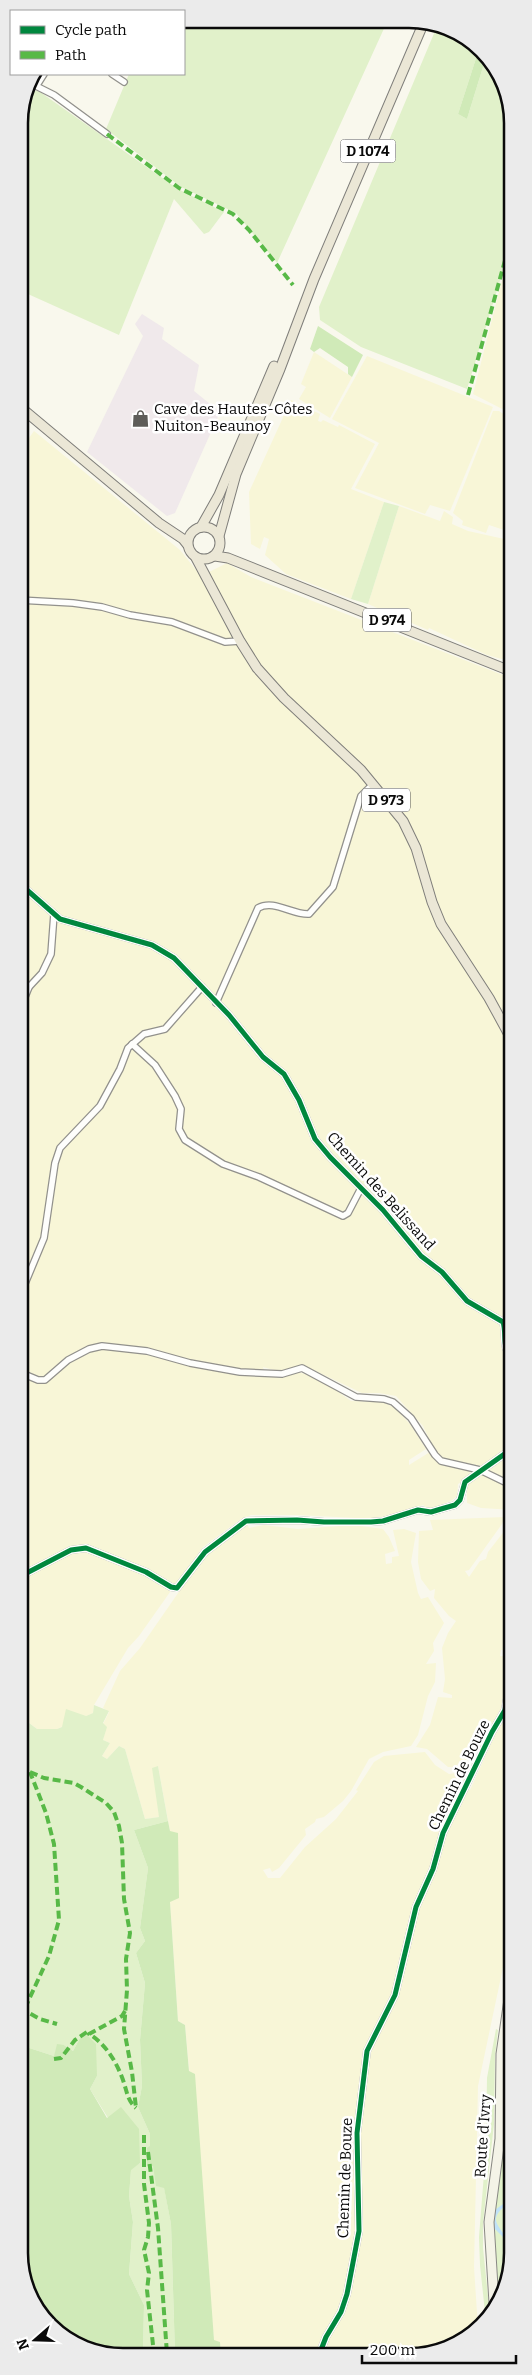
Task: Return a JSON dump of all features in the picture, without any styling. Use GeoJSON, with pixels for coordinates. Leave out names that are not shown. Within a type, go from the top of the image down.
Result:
{"type":"FeatureCollection","features":[{"type":"Feature","properties":{"kind":"main road","name":"D 1074"},"geometry":{"type":"LineString","coordinates":[[197,529],[219,495],[421,28]]}},
{"type":"Feature","properties":{"kind":"main road","name":"D 1074"},"geometry":{"type":"LineString","coordinates":[[219,539],[236,474],[280,369],[314,279]]}},
{"type":"Feature","properties":{"kind":"main road"},"geometry":{"type":"LineString","coordinates":[[28,414],[187,544]]}},
{"type":"Feature","properties":{"kind":"main road"},"geometry":{"type":"LineString","coordinates":[[151,516],[180,530],[197,529],[211,529],[219,539],[219,550],[212,557],[196,558],[190,552],[187,544],[188,537],[197,529]]}},
{"type":"Feature","properties":{"kind":"main road","name":"D 974"},"geometry":{"type":"LineString","coordinates":[[219,539],[231,554],[261,571]]}},
{"type":"Feature","properties":{"kind":"main road","name":"D 974"},"geometry":{"type":"LineString","coordinates":[[212,557],[228,558],[504,669]]}},
{"type":"Feature","properties":{"kind":"main road","name":"D 973"},"geometry":{"type":"LineString","coordinates":[[212,557],[208,576],[212,589]]}},
{"type":"Feature","properties":{"kind":"main road","name":"D 973"},"geometry":{"type":"LineString","coordinates":[[196,558],[252,662],[266,680],[373,784],[410,833],[441,924],[489,998],[504,1026]]}},
{"type":"Feature","properties":{"kind":"main road","name":"Route d'Ivry"},"geometry":{"type":"LineString","coordinates":[[494,2296],[489,2222],[500,2138],[501,2054],[504,2034]]}},
{"type":"Feature","properties":{"kind":"street"},"geometry":{"type":"LineString","coordinates":[[43,75],[37,85],[54,95],[107,134]]}},
{"type":"Feature","properties":{"kind":"street"},"geometry":{"type":"LineString","coordinates":[[114,75],[124,82]]}},
{"type":"Feature","properties":{"kind":"street"},"geometry":{"type":"LineString","coordinates":[[28,600],[73,602],[102,607],[130,615],[172,622],[226,642],[240,641]]}},
{"type":"Feature","properties":{"kind":"street"},"geometry":{"type":"LineString","coordinates":[[216,1003],[258,908],[264,905],[272,905],[302,914],[309,914],[333,887],[361,796],[373,784]]}},
{"type":"Feature","properties":{"kind":"street","name":"Chemin des Belissand"},"geometry":{"type":"LineString","coordinates":[[28,889],[60,919],[152,945],[174,958],[229,1015],[263,1057],[284,1074],[295,1092],[319,1144],[360,1190],[383,1210],[421,1256],[442,1272],[467,1301],[500,1319],[504,1326]]}},
{"type":"Feature","properties":{"kind":"street"},"geometry":{"type":"LineString","coordinates":[[29,987],[42,973],[51,954],[54,914]]}},
{"type":"Feature","properties":{"kind":"street"},"geometry":{"type":"LineString","coordinates":[[28,1276],[44,1238],[55,1163],[60,1148],[100,1106],[120,1069],[126,1050],[144,1034],[165,1029],[202,988]]}},
{"type":"Feature","properties":{"kind":"street"},"geometry":{"type":"LineString","coordinates":[[132,1044],[155,1065],[175,1096],[181,1109],[179,1129],[182,1138],[222,1163],[259,1177],[343,1216],[348,1213],[360,1190]]}},
{"type":"Feature","properties":{"kind":"street"},"geometry":{"type":"LineString","coordinates":[[28,1376],[38,1380],[45,1380],[68,1360],[89,1349],[102,1346],[147,1351],[190,1363],[240,1372],[282,1374],[302,1368],[356,1397],[384,1399],[393,1402],[411,1418],[434,1455],[441,1460],[480,1470],[504,1482]]}},
{"type":"Feature","properties":{"kind":"street"},"geometry":{"type":"LineString","coordinates":[[28,1572],[71,1550],[86,1548],[146,1572],[171,1587],[177,1588],[204,1552],[238,1525],[246,1521],[371,1522],[383,1521],[418,1510],[431,1512],[441,1510],[455,1505],[460,1500],[465,1482],[504,1454]]}},
{"type":"Feature","properties":{"kind":"street","name":"Chemin de Bouze"},"geometry":{"type":"LineString","coordinates":[[322,2348],[347,2294],[359,2231],[357,2133],[367,2051],[395,1995],[416,1907],[433,1869],[443,1833],[492,1732],[504,1712]]}},
{"type":"Feature","properties":{"kind":"shaded area"},"geometry":{"type":"Polygon","coordinates":[[[504,272],[504,410],[473,394],[504,272]]]}},
{"type":"Feature","properties":{"kind":"shaded area"},"geometry":{"type":"Polygon","coordinates":[[[142,314],[164,328],[162,339],[199,365],[194,391],[220,412],[175,513],[167,516],[87,452],[143,336],[135,324],[142,314]]]}},
{"type":"Feature","properties":{"kind":"shaded area"},"geometry":{"type":"Polygon","coordinates":[[[314,352],[352,377],[330,418],[299,399],[306,387],[301,384],[314,352]]]}},
{"type":"Feature","properties":{"kind":"shaded area"},"geometry":{"type":"Polygon","coordinates":[[[367,356],[493,407],[450,511],[430,505],[425,514],[355,488],[379,443],[332,419],[367,356]]]}},
{"type":"Feature","properties":{"kind":"shaded area"},"geometry":{"type":"Polygon","coordinates":[[[291,400],[320,414],[318,421],[321,422],[323,420],[338,427],[339,425],[375,444],[351,489],[384,502],[351,599],[286,574],[265,555],[269,539],[264,537],[260,549],[251,544],[249,492],[291,400]]]}},
{"type":"Feature","properties":{"kind":"shaded area"},"geometry":{"type":"Polygon","coordinates":[[[493,411],[499,411],[504,414],[504,530],[489,525],[486,533],[462,525],[463,521],[453,513],[493,411]]]}},
{"type":"Feature","properties":{"kind":"shaded area"},"geometry":{"type":"Polygon","coordinates":[[[34,431],[180,550],[201,576],[227,563],[251,577],[504,675],[504,1451],[482,1466],[444,1459],[434,1449],[423,1426],[396,1396],[362,1393],[305,1366],[297,1366],[281,1372],[263,1367],[265,1374],[280,1378],[297,1372],[309,1375],[333,1388],[351,1401],[383,1402],[395,1408],[410,1424],[426,1449],[409,1460],[409,1465],[430,1452],[438,1461],[449,1466],[472,1470],[474,1473],[458,1484],[457,1496],[451,1501],[428,1509],[423,1505],[395,1515],[376,1519],[251,1515],[241,1519],[203,1547],[180,1582],[175,1585],[139,1636],[128,1648],[94,1705],[93,1713],[57,1729],[37,1729],[28,1722],[28,439],[34,431]]]}},
{"type":"Feature","properties":{"kind":"shaded area"},"geometry":{"type":"Polygon","coordinates":[[[399,506],[440,521],[444,511],[453,517],[452,524],[468,531],[504,539],[504,660],[487,655],[429,628],[428,630],[368,604],[399,506]]]}},
{"type":"Feature","properties":{"kind":"shaded area"},"geometry":{"type":"Polygon","coordinates":[[[504,1458],[504,1480],[486,1471],[504,1458]]]}},
{"type":"Feature","properties":{"kind":"shaded area"},"geometry":{"type":"Polygon","coordinates":[[[484,1474],[504,1484],[504,1509],[481,1508],[467,1503],[467,1484],[484,1474]]]}},
{"type":"Feature","properties":{"kind":"shaded area"},"geometry":{"type":"Polygon","coordinates":[[[504,1517],[502,1524],[469,1570],[465,1571],[469,1577],[480,1561],[486,1559],[488,1552],[504,1532],[504,1650],[501,1650],[500,1656],[504,1656],[504,1702],[501,1713],[483,1744],[466,1760],[453,1767],[448,1767],[427,1749],[416,1747],[430,1725],[438,1697],[452,1698],[452,1695],[443,1692],[445,1679],[442,1648],[448,1633],[456,1621],[449,1616],[434,1598],[435,1589],[430,1591],[421,1579],[418,1562],[419,1531],[433,1530],[430,1520],[504,1517]]]}},
{"type":"Feature","properties":{"kind":"shaded area"},"geometry":{"type":"Polygon","coordinates":[[[247,1524],[249,1528],[264,1525],[298,1529],[353,1525],[383,1529],[395,1551],[385,1554],[386,1564],[392,1563],[392,1557],[399,1556],[393,1530],[404,1529],[416,1533],[411,1562],[418,1593],[421,1599],[428,1597],[444,1623],[433,1643],[434,1651],[426,1664],[436,1663],[435,1682],[428,1696],[418,1735],[411,1746],[383,1752],[369,1759],[351,1791],[343,1801],[324,1817],[316,1819],[315,1822],[305,1829],[306,1835],[279,1868],[272,1872],[270,1868],[263,1870],[268,1878],[280,1878],[305,1847],[336,1819],[358,1791],[356,1790],[374,1762],[384,1756],[425,1752],[435,1765],[449,1774],[456,1773],[466,1778],[463,1787],[470,1790],[498,1728],[504,1720],[504,1963],[478,2086],[474,2267],[477,2319],[457,2335],[428,2346],[409,2348],[220,2348],[220,2342],[214,2341],[185,2025],[178,2021],[170,1902],[170,1831],[158,1766],[159,1817],[145,1819],[125,1749],[119,1746],[107,1759],[102,1756],[110,1743],[103,1740],[105,1731],[103,1724],[109,1712],[103,1708],[120,1671],[140,1648],[203,1557],[242,1525],[247,1524]]]}},
{"type":"Feature","properties":{"kind":"green space"},"geometry":{"type":"Polygon","coordinates":[[[185,28],[384,28],[277,263],[236,213],[181,187],[106,129],[129,75],[185,75],[185,28]]]}},
{"type":"Feature","properties":{"kind":"green space"},"geometry":{"type":"Polygon","coordinates":[[[435,31],[457,40],[477,55],[458,114],[467,119],[484,64],[497,86],[504,110],[504,267],[467,389],[361,347],[320,320],[319,307],[435,31]]]}},
{"type":"Feature","properties":{"kind":"green space"},"geometry":{"type":"Polygon","coordinates":[[[477,55],[484,64],[467,119],[458,114],[477,55]]]}},
{"type":"Feature","properties":{"kind":"green space"},"geometry":{"type":"Polygon","coordinates":[[[34,90],[40,92],[178,189],[224,212],[209,232],[204,234],[174,199],[119,335],[28,294],[28,110],[34,90]]]}},
{"type":"Feature","properties":{"kind":"green space"},"geometry":{"type":"Polygon","coordinates":[[[318,326],[363,355],[352,377],[348,374],[348,367],[320,348],[314,352],[310,349],[318,326]]]}},
{"type":"Feature","properties":{"kind":"green space"},"geometry":{"type":"Polygon","coordinates":[[[384,502],[399,506],[368,604],[351,599],[384,502]]]}},
{"type":"Feature","properties":{"kind":"green space"},"geometry":{"type":"Polygon","coordinates":[[[94,1705],[109,1711],[103,1723],[107,1727],[103,1740],[110,1743],[102,1756],[107,1759],[119,1746],[125,1749],[145,1819],[159,1817],[152,1768],[158,1766],[168,1821],[134,1830],[148,1868],[140,1928],[145,1941],[136,1953],[145,1983],[140,2040],[142,2086],[138,2107],[150,2134],[153,2166],[164,2187],[171,2224],[175,2348],[143,2348],[144,2305],[129,2274],[133,2222],[129,2196],[131,2169],[140,2163],[90,2089],[97,2076],[80,2038],[73,2051],[64,2045],[54,2056],[28,2048],[28,1722],[37,1729],[57,1729],[62,1727],[66,1709],[86,1716],[93,1713],[94,1705]]]}},
{"type":"Feature","properties":{"kind":"green space"},"geometry":{"type":"Polygon","coordinates":[[[168,1821],[170,1831],[178,1833],[179,1898],[170,1902],[178,2021],[185,2025],[189,2071],[195,2074],[214,2340],[220,2342],[220,2348],[175,2348],[171,2224],[164,2188],[156,2186],[153,2166],[147,2166],[147,2148],[150,2146],[150,2134],[138,2107],[142,2086],[140,2040],[145,1983],[136,1953],[145,1941],[140,1928],[148,1868],[134,1830],[168,1821]]]}},
{"type":"Feature","properties":{"kind":"green space"},"geometry":{"type":"Polygon","coordinates":[[[496,2029],[498,2030],[495,2057],[494,2124],[483,2223],[483,2248],[489,2304],[485,2310],[479,2237],[486,2148],[487,2078],[496,2029]]]}},
{"type":"Feature","properties":{"kind":"green space"},"geometry":{"type":"Polygon","coordinates":[[[87,2035],[96,2044],[97,2076],[90,2089],[107,2118],[121,2107],[139,2129],[140,2163],[131,2170],[129,2196],[133,2222],[129,2274],[144,2305],[143,2348],[104,2346],[75,2335],[60,2324],[60,2315],[51,2315],[44,2305],[37,2294],[28,2265],[28,2048],[54,2056],[57,2044],[64,2045],[73,2051],[80,2038],[87,2035]]]}},
{"type":"Feature","properties":{"kind":"green space"},"geometry":{"type":"Polygon","coordinates":[[[504,2142],[504,2265],[497,2288],[492,2212],[504,2142]]]}},
{"type":"Feature","properties":{"kind":"water"},"geometry":{"type":"Polygon","coordinates":[[[504,2203],[504,2206],[497,2215],[496,2222],[504,2238],[492,2226],[492,2212],[504,2203]]]}},
{"type":"Feature","properties":{"kind":"marked path"},"geometry":{"type":"LineString","coordinates":[[107,134],[179,188],[233,214],[249,230],[293,285]]}},
{"type":"Feature","properties":{"kind":"marked path"},"geometry":{"type":"LineString","coordinates":[[468,395],[504,264]]}},
{"type":"Feature","properties":{"kind":"marked path"},"geometry":{"type":"LineString","coordinates":[[30,1772],[44,1778],[74,1783],[81,1787],[106,1803],[114,1812],[119,1826],[122,1843],[124,1899],[130,1933],[126,1959],[127,1990],[124,2029],[136,2108]]}},
{"type":"Feature","properties":{"kind":"marked path"},"geometry":{"type":"LineString","coordinates":[[28,2002],[49,1956],[59,1920],[54,1844],[46,1813],[30,1772]]}},
{"type":"Feature","properties":{"kind":"marked path"},"geometry":{"type":"LineString","coordinates":[[125,2011],[122,2016],[89,2034],[106,2048],[121,2074],[129,2099],[136,2108]]}},
{"type":"Feature","properties":{"kind":"marked path"},"geometry":{"type":"LineString","coordinates":[[28,2012],[40,2019],[57,2024]]}},
{"type":"Feature","properties":{"kind":"marked path"},"geometry":{"type":"LineString","coordinates":[[54,2059],[61,2058],[75,2040],[87,2032]]}},
{"type":"Feature","properties":{"kind":"marked path"},"geometry":{"type":"LineString","coordinates":[[144,2135],[144,2184],[149,2223],[148,2237],[144,2250],[149,2273],[147,2290],[153,2348]]}},
{"type":"Feature","properties":{"kind":"marked path"},"geometry":{"type":"LineString","coordinates":[[148,2152],[158,2228],[167,2348]]}},
{"type":"Feature","properties":{"kind":"cycle path"},"geometry":{"type":"LineString","coordinates":[[28,891],[60,919],[152,945],[174,958],[229,1015],[263,1057],[284,1074],[299,1100],[315,1139],[330,1157],[383,1210],[421,1256],[442,1272],[467,1301],[503,1322],[504,1327]]}},
{"type":"Feature","properties":{"kind":"cycle path"},"geometry":{"type":"LineString","coordinates":[[28,1572],[71,1550],[86,1548],[146,1572],[171,1587],[177,1588],[205,1552],[246,1521],[371,1522],[383,1521],[418,1510],[431,1512],[455,1505],[460,1500],[465,1482],[504,1454]]}},
{"type":"Feature","properties":{"kind":"cycle path"},"geometry":{"type":"LineString","coordinates":[[322,2348],[341,2312],[347,2294],[359,2231],[357,2133],[367,2051],[395,1995],[416,1907],[433,1869],[443,1833],[492,1732],[504,1712]]}},
{"type":"Feature","properties":{"kind":"place","name":"Cave des Hautes-Côtes Nuiton-Beaunoy"},"geometry":{"type":"Point","coordinates":[140,418]}}]}
